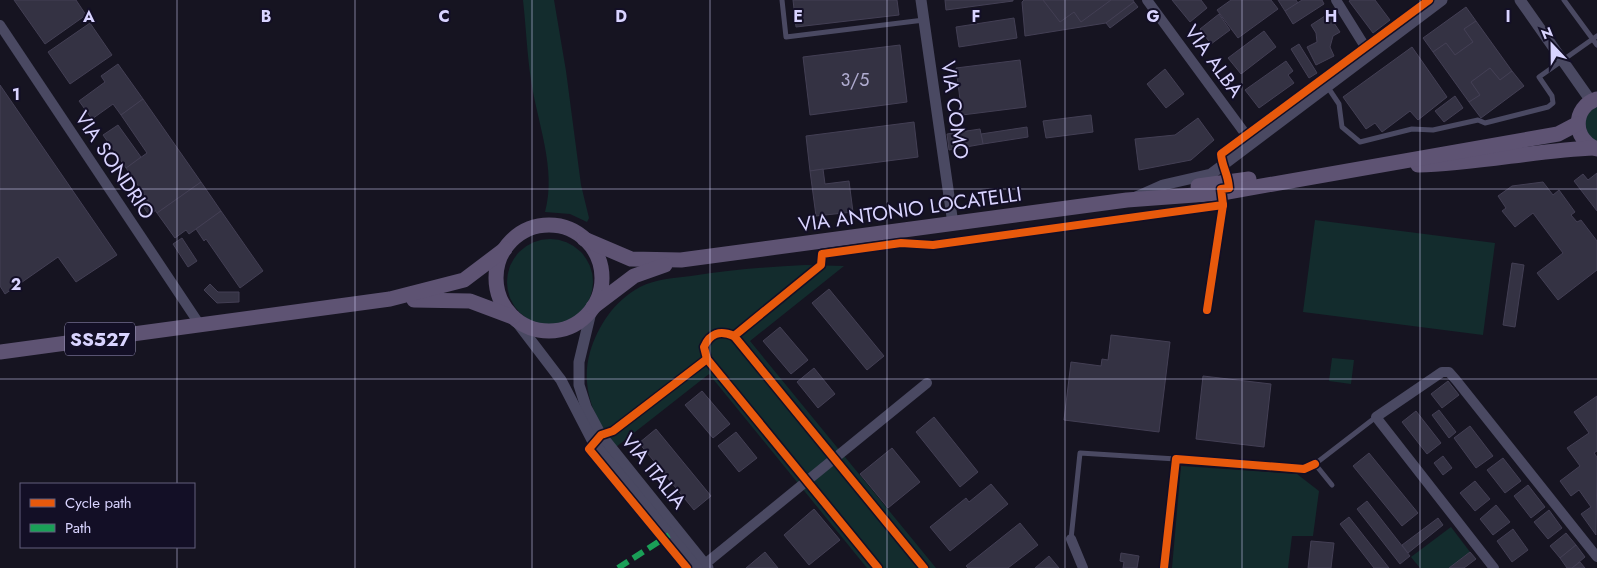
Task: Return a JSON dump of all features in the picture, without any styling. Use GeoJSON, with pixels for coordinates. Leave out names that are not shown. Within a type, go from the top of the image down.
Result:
{"type":"FeatureCollection","features":[{"type":"Feature","properties":{"kind":"main road"},"geometry":{"type":"LineString","coordinates":[[1594,100],[1581,110],[1577,124],[1580,136],[1596,149]]}},
{"type":"Feature","properties":{"kind":"main road","name":"VIA ANTONIO LOCATELLI"},"geometry":{"type":"LineString","coordinates":[[584,239],[631,258],[681,260],[1128,200],[1222,193],[1310,176],[1381,166],[1434,154],[1558,134],[1577,124]]}},
{"type":"Feature","properties":{"kind":"main road","name":"VIA ANTONIO LOCATELLI"},"geometry":{"type":"LineString","coordinates":[[1381,166],[1434,165],[1570,149],[1596,149]]}},
{"type":"Feature","properties":{"kind":"main road"},"geometry":{"type":"LineString","coordinates":[[200,325],[390,299],[464,280],[505,249],[523,232],[543,226],[566,228],[584,239],[595,253],[601,271],[600,290],[592,308],[575,324],[553,331],[530,328],[513,317],[470,301],[390,299]]}},
{"type":"Feature","properties":{"kind":"main road"},"geometry":{"type":"LineString","coordinates":[[505,249],[498,265],[496,283],[501,301],[513,317]]}},
{"type":"Feature","properties":{"kind":"main road","name":"VIA ANTONIO LOCATELLI"},"geometry":{"type":"LineString","coordinates":[[592,308],[634,276],[681,260]]}},
{"type":"Feature","properties":{"kind":"main road","name":"SS527"},"geometry":{"type":"LineString","coordinates":[[0,352],[200,325]]}},
{"type":"Feature","properties":{"kind":"street","name":"VIA COMO"},"geometry":{"type":"LineString","coordinates":[[921,0],[953,224]]}},
{"type":"Feature","properties":{"kind":"street","name":"VIA ALBA"},"geometry":{"type":"LineString","coordinates":[[1147,0],[1252,143]]}},
{"type":"Feature","properties":{"kind":"street"},"geometry":{"type":"LineString","coordinates":[[1336,0],[1370,52]]}},
{"type":"Feature","properties":{"kind":"street"},"geometry":{"type":"LineString","coordinates":[[1128,200],[1163,185],[1211,174],[1370,52],[1442,0]]}},
{"type":"Feature","properties":{"kind":"street"},"geometry":{"type":"LineString","coordinates":[[1520,0],[1594,100]]}},
{"type":"Feature","properties":{"kind":"street","name":"VIA SONDRIO"},"geometry":{"type":"LineString","coordinates":[[0,25],[200,325]]}},
{"type":"Feature","properties":{"kind":"street","name":"VIA ITALIA"},"geometry":{"type":"LineString","coordinates":[[592,308],[579,362],[579,385],[586,407],[601,435],[704,567]]}},
{"type":"Feature","properties":{"kind":"street","name":"VIA ITALIA"},"geometry":{"type":"LineString","coordinates":[[513,317],[556,372],[593,442],[660,524],[704,567]]}},
{"type":"Feature","properties":{"kind":"street"},"geometry":{"type":"LineString","coordinates":[[1494,568],[1376,417],[1435,376],[1449,372],[1597,558]]}},
{"type":"Feature","properties":{"kind":"street"},"geometry":{"type":"LineString","coordinates":[[704,567],[928,383]]}},
{"type":"Feature","properties":{"kind":"street"},"geometry":{"type":"LineString","coordinates":[[1071,539],[1083,568]]}},
{"type":"Feature","properties":{"kind":"lane"},"geometry":{"type":"LineString","coordinates":[[782,0],[786,37],[924,20]]}},
{"type":"Feature","properties":{"kind":"lane"},"geometry":{"type":"LineString","coordinates":[[1564,0],[1595,37],[1597,45]]}},
{"type":"Feature","properties":{"kind":"lane"},"geometry":{"type":"LineString","coordinates":[[1327,85],[1339,104],[1342,127],[1360,142],[1412,129],[1433,130],[1478,120],[1485,123],[1548,107],[1553,103],[1552,96],[1539,77],[1595,37]]}},
{"type":"Feature","properties":{"kind":"lane"},"geometry":{"type":"LineString","coordinates":[[1332,485],[1315,464],[1376,417]]}},
{"type":"Feature","properties":{"kind":"lane"},"geometry":{"type":"LineString","coordinates":[[1071,539],[1080,453],[1176,458]]}},
{"type":"Feature","properties":{"kind":"green space"},"geometry":{"type":"Polygon","coordinates":[[[523,0],[554,0],[566,71],[581,185],[589,218],[587,222],[570,214],[545,212],[549,179],[545,146],[528,60],[523,0]]]}},
{"type":"Feature","properties":{"kind":"green space"},"geometry":{"type":"Polygon","coordinates":[[[1597,105],[1597,142],[1588,136],[1584,118],[1597,105]]]}},
{"type":"Feature","properties":{"kind":"green space"},"geometry":{"type":"Polygon","coordinates":[[[1315,220],[1495,243],[1483,335],[1303,312],[1315,220]]]}},
{"type":"Feature","properties":{"kind":"green space"},"geometry":{"type":"Polygon","coordinates":[[[550,239],[566,243],[580,252],[589,266],[593,282],[589,298],[580,312],[566,321],[550,325],[534,321],[520,312],[511,298],[507,282],[511,266],[520,252],[534,243],[550,239]]]}},
{"type":"Feature","properties":{"kind":"green space"},"geometry":{"type":"Polygon","coordinates":[[[805,265],[844,266],[750,341],[936,568],[867,568],[709,374],[616,447],[595,414],[588,390],[587,378],[590,352],[602,324],[622,299],[646,284],[665,279],[733,270],[805,265]]]}},
{"type":"Feature","properties":{"kind":"green space"},"geometry":{"type":"Polygon","coordinates":[[[1332,358],[1354,360],[1351,384],[1329,381],[1332,358]]]}},
{"type":"Feature","properties":{"kind":"green space"},"geometry":{"type":"Polygon","coordinates":[[[1181,466],[1297,474],[1319,491],[1313,536],[1292,536],[1288,568],[1172,568],[1181,466]]]}},
{"type":"Feature","properties":{"kind":"green space"},"geometry":{"type":"Polygon","coordinates":[[[1451,527],[1470,552],[1449,568],[1420,568],[1411,557],[1451,527]]]}},
{"type":"Feature","properties":{"kind":"building"},"geometry":{"type":"Polygon","coordinates":[[[14,0],[76,0],[86,15],[45,44],[14,0]]]}},
{"type":"Feature","properties":{"kind":"building"},"geometry":{"type":"Polygon","coordinates":[[[793,0],[897,0],[899,15],[796,27],[793,0]]]}},
{"type":"Feature","properties":{"kind":"building"},"geometry":{"type":"Polygon","coordinates":[[[945,0],[1013,0],[1013,1],[946,10],[945,0]]]}},
{"type":"Feature","properties":{"kind":"building"},"geometry":{"type":"Polygon","coordinates":[[[1024,0],[1133,0],[1134,2],[1106,23],[1025,36],[1022,2],[1024,0]]]}},
{"type":"Feature","properties":{"kind":"building"},"geometry":{"type":"Polygon","coordinates":[[[1043,0],[1111,0],[1081,22],[1074,12],[1060,22],[1043,0]]]}},
{"type":"Feature","properties":{"kind":"building"},"geometry":{"type":"Polygon","coordinates":[[[1172,0],[1201,0],[1207,8],[1190,22],[1172,0]]]}},
{"type":"Feature","properties":{"kind":"building"},"geometry":{"type":"Polygon","coordinates":[[[1231,0],[1271,0],[1278,9],[1238,38],[1217,10],[1231,0]]]}},
{"type":"Feature","properties":{"kind":"building"},"geometry":{"type":"Polygon","coordinates":[[[1278,0],[1296,0],[1298,3],[1285,11],[1278,0]]]}},
{"type":"Feature","properties":{"kind":"building"},"geometry":{"type":"Polygon","coordinates":[[[1302,0],[1322,0],[1324,4],[1293,24],[1285,11],[1302,0]]]}},
{"type":"Feature","properties":{"kind":"building"},"geometry":{"type":"Polygon","coordinates":[[[1375,0],[1390,20],[1373,33],[1349,1],[1375,0]]]}},
{"type":"Feature","properties":{"kind":"building"},"geometry":{"type":"Polygon","coordinates":[[[1134,2],[1138,7],[1110,28],[1106,23],[1134,2]]]}},
{"type":"Feature","properties":{"kind":"building"},"geometry":{"type":"Polygon","coordinates":[[[1466,7],[1476,21],[1464,29],[1473,42],[1455,55],[1446,43],[1433,52],[1423,38],[1466,7]]]}},
{"type":"Feature","properties":{"kind":"building"},"geometry":{"type":"Polygon","coordinates":[[[1219,14],[1230,30],[1211,44],[1200,29],[1219,14]]]}},
{"type":"Feature","properties":{"kind":"building"},"geometry":{"type":"Polygon","coordinates":[[[1328,14],[1340,32],[1333,36],[1330,47],[1334,56],[1316,65],[1307,47],[1317,42],[1316,33],[1311,25],[1328,14]]]}},
{"type":"Feature","properties":{"kind":"building"},"geometry":{"type":"Polygon","coordinates":[[[1014,18],[1017,38],[959,47],[956,27],[1014,18]]]}},
{"type":"Feature","properties":{"kind":"building"},"geometry":{"type":"Polygon","coordinates":[[[1476,21],[1512,71],[1500,80],[1490,68],[1471,82],[1480,95],[1469,102],[1433,52],[1446,43],[1455,55],[1473,42],[1464,29],[1476,21]]]}},
{"type":"Feature","properties":{"kind":"building"},"geometry":{"type":"Polygon","coordinates":[[[90,23],[112,55],[70,84],[48,52],[90,23]]]}},
{"type":"Feature","properties":{"kind":"building"},"geometry":{"type":"Polygon","coordinates":[[[1264,31],[1276,47],[1241,74],[1228,58],[1264,31]]]}},
{"type":"Feature","properties":{"kind":"building"},"geometry":{"type":"Polygon","coordinates":[[[1299,44],[1317,73],[1309,78],[1291,49],[1299,44]]]}},
{"type":"Feature","properties":{"kind":"building"},"geometry":{"type":"Polygon","coordinates":[[[900,45],[907,102],[810,115],[803,57],[900,45]]]}},
{"type":"Feature","properties":{"kind":"building"},"geometry":{"type":"Polygon","coordinates":[[[1412,47],[1447,97],[1418,120],[1410,111],[1382,132],[1375,123],[1366,129],[1343,97],[1412,47]]]}},
{"type":"Feature","properties":{"kind":"building"},"geometry":{"type":"Polygon","coordinates":[[[1020,60],[1026,107],[962,115],[956,68],[1020,60]]]}},
{"type":"Feature","properties":{"kind":"building"},"geometry":{"type":"Polygon","coordinates":[[[1286,61],[1293,71],[1288,75],[1294,83],[1259,108],[1245,90],[1286,61]]]}},
{"type":"Feature","properties":{"kind":"building"},"geometry":{"type":"Polygon","coordinates":[[[118,64],[143,99],[121,115],[113,104],[92,119],[79,101],[105,82],[101,76],[118,64]]]}},
{"type":"Feature","properties":{"kind":"building"},"geometry":{"type":"Polygon","coordinates":[[[1490,68],[1500,80],[1512,71],[1524,86],[1481,118],[1469,102],[1480,95],[1471,82],[1490,68]]]}},
{"type":"Feature","properties":{"kind":"building"},"geometry":{"type":"Polygon","coordinates":[[[1165,69],[1184,94],[1166,108],[1147,84],[1165,69]]]}},
{"type":"Feature","properties":{"kind":"building"},"geometry":{"type":"Polygon","coordinates":[[[0,85],[117,255],[76,282],[58,257],[5,294],[0,286],[0,85]]]}},
{"type":"Feature","properties":{"kind":"building"},"geometry":{"type":"Polygon","coordinates":[[[1455,96],[1463,108],[1444,122],[1435,111],[1455,96]]]}},
{"type":"Feature","properties":{"kind":"building"},"geometry":{"type":"Polygon","coordinates":[[[143,99],[201,182],[157,213],[126,168],[147,153],[121,115],[143,99]]]}},
{"type":"Feature","properties":{"kind":"building"},"geometry":{"type":"Polygon","coordinates":[[[1091,115],[1093,132],[1046,138],[1043,121],[1091,115]]]}},
{"type":"Feature","properties":{"kind":"building"},"geometry":{"type":"Polygon","coordinates":[[[1198,118],[1214,140],[1191,160],[1139,170],[1135,139],[1175,135],[1198,118]]]}},
{"type":"Feature","properties":{"kind":"building"},"geometry":{"type":"Polygon","coordinates":[[[914,122],[918,157],[810,171],[806,136],[914,122]]]}},
{"type":"Feature","properties":{"kind":"building"},"geometry":{"type":"Polygon","coordinates":[[[118,125],[141,157],[126,168],[103,135],[118,125]]]}},
{"type":"Feature","properties":{"kind":"building"},"geometry":{"type":"Polygon","coordinates":[[[1027,127],[1028,137],[983,144],[981,134],[1027,127]]]}},
{"type":"Feature","properties":{"kind":"building"},"geometry":{"type":"Polygon","coordinates":[[[980,129],[983,144],[949,150],[947,134],[980,129]]]}},
{"type":"Feature","properties":{"kind":"building"},"geometry":{"type":"Polygon","coordinates":[[[823,169],[825,184],[849,181],[853,212],[816,216],[810,171],[823,169]]]}},
{"type":"Feature","properties":{"kind":"building"},"geometry":{"type":"Polygon","coordinates":[[[1597,173],[1597,211],[1574,181],[1583,174],[1588,180],[1597,173]]]}},
{"type":"Feature","properties":{"kind":"building"},"geometry":{"type":"Polygon","coordinates":[[[201,182],[221,211],[189,234],[186,230],[175,238],[157,213],[201,182]]]}},
{"type":"Feature","properties":{"kind":"building"},"geometry":{"type":"Polygon","coordinates":[[[1543,182],[1553,195],[1559,190],[1575,212],[1571,215],[1577,222],[1581,220],[1597,241],[1597,270],[1558,300],[1537,273],[1563,253],[1533,213],[1515,227],[1502,211],[1506,208],[1498,196],[1512,186],[1543,182]]]}},
{"type":"Feature","properties":{"kind":"building"},"geometry":{"type":"Polygon","coordinates":[[[146,198],[155,211],[149,215],[140,202],[146,198]]]}},
{"type":"Feature","properties":{"kind":"building"},"geometry":{"type":"Polygon","coordinates":[[[221,211],[263,271],[240,288],[206,239],[204,241],[196,229],[221,211]]]}},
{"type":"Feature","properties":{"kind":"building"},"geometry":{"type":"Polygon","coordinates":[[[182,238],[197,261],[188,267],[173,244],[182,238]]]}},
{"type":"Feature","properties":{"kind":"building"},"geometry":{"type":"Polygon","coordinates":[[[1512,263],[1524,265],[1515,327],[1503,325],[1512,263]]]}},
{"type":"Feature","properties":{"kind":"building"},"geometry":{"type":"Polygon","coordinates":[[[210,284],[218,292],[239,292],[239,302],[217,303],[204,290],[210,284]]]}},
{"type":"Feature","properties":{"kind":"building"},"geometry":{"type":"Polygon","coordinates":[[[829,289],[884,356],[867,370],[812,303],[829,289]]]}},
{"type":"Feature","properties":{"kind":"building"},"geometry":{"type":"Polygon","coordinates":[[[780,327],[808,360],[791,374],[763,341],[780,327]]]}},
{"type":"Feature","properties":{"kind":"building"},"geometry":{"type":"Polygon","coordinates":[[[1111,335],[1170,342],[1159,432],[1064,420],[1071,362],[1101,366],[1102,359],[1108,360],[1111,335]]]}},
{"type":"Feature","properties":{"kind":"building"},"geometry":{"type":"Polygon","coordinates":[[[814,368],[835,394],[818,408],[797,382],[814,368]]]}},
{"type":"Feature","properties":{"kind":"building"},"geometry":{"type":"Polygon","coordinates":[[[1203,376],[1271,384],[1264,447],[1196,439],[1203,376]]]}},
{"type":"Feature","properties":{"kind":"building"},"geometry":{"type":"Polygon","coordinates":[[[1448,381],[1459,395],[1442,408],[1431,394],[1448,381]]]}},
{"type":"Feature","properties":{"kind":"building"},"geometry":{"type":"Polygon","coordinates":[[[702,391],[730,424],[713,438],[685,405],[702,391]]]}},
{"type":"Feature","properties":{"kind":"building"},"geometry":{"type":"Polygon","coordinates":[[[1597,396],[1597,451],[1594,453],[1597,457],[1596,535],[1581,514],[1591,507],[1579,490],[1571,496],[1560,481],[1580,466],[1567,448],[1589,433],[1574,412],[1597,396]]]}},
{"type":"Feature","properties":{"kind":"building"},"geometry":{"type":"Polygon","coordinates":[[[1439,410],[1456,432],[1449,438],[1432,415],[1439,410]]]}},
{"type":"Feature","properties":{"kind":"building"},"geometry":{"type":"Polygon","coordinates":[[[1416,411],[1441,443],[1427,454],[1402,422],[1416,411]]]}},
{"type":"Feature","properties":{"kind":"building"},"geometry":{"type":"Polygon","coordinates":[[[934,417],[978,472],[960,487],[916,432],[934,417]]]}},
{"type":"Feature","properties":{"kind":"building"},"geometry":{"type":"Polygon","coordinates":[[[1470,426],[1493,456],[1476,468],[1454,438],[1470,426]]]}},
{"type":"Feature","properties":{"kind":"building"},"geometry":{"type":"Polygon","coordinates":[[[656,429],[711,496],[694,510],[639,443],[656,429]]]}},
{"type":"Feature","properties":{"kind":"building"},"geometry":{"type":"Polygon","coordinates":[[[736,432],[757,458],[739,472],[718,446],[736,432]]]}},
{"type":"Feature","properties":{"kind":"building"},"geometry":{"type":"Polygon","coordinates":[[[892,448],[920,482],[888,508],[860,474],[892,448]]]}},
{"type":"Feature","properties":{"kind":"building"},"geometry":{"type":"Polygon","coordinates":[[[1369,453],[1418,513],[1402,526],[1353,466],[1369,453]]]}},
{"type":"Feature","properties":{"kind":"building"},"geometry":{"type":"Polygon","coordinates":[[[1443,456],[1452,468],[1443,475],[1434,463],[1443,456]]]}},
{"type":"Feature","properties":{"kind":"building"},"geometry":{"type":"Polygon","coordinates":[[[1503,458],[1521,481],[1505,493],[1487,470],[1503,458]]]}},
{"type":"Feature","properties":{"kind":"building"},"geometry":{"type":"Polygon","coordinates":[[[1475,481],[1490,499],[1475,511],[1460,493],[1475,481]]]}},
{"type":"Feature","properties":{"kind":"building"},"geometry":{"type":"Polygon","coordinates":[[[991,484],[1008,504],[950,551],[930,527],[966,498],[969,502],[991,484]]]}},
{"type":"Feature","properties":{"kind":"building"},"geometry":{"type":"Polygon","coordinates":[[[1528,485],[1545,507],[1531,518],[1514,496],[1528,485]]]}},
{"type":"Feature","properties":{"kind":"building"},"geometry":{"type":"Polygon","coordinates":[[[1367,501],[1410,556],[1400,564],[1357,509],[1367,501]]]}},
{"type":"Feature","properties":{"kind":"building"},"geometry":{"type":"Polygon","coordinates":[[[1496,505],[1510,522],[1493,535],[1480,519],[1496,505]]]}},
{"type":"Feature","properties":{"kind":"building"},"geometry":{"type":"Polygon","coordinates":[[[814,509],[840,540],[809,565],[784,535],[814,509]]]}},
{"type":"Feature","properties":{"kind":"building"},"geometry":{"type":"Polygon","coordinates":[[[1549,510],[1562,528],[1548,539],[1534,522],[1549,510]]]}},
{"type":"Feature","properties":{"kind":"building"},"geometry":{"type":"Polygon","coordinates":[[[1349,517],[1389,568],[1374,568],[1340,524],[1349,517]]]}},
{"type":"Feature","properties":{"kind":"building"},"geometry":{"type":"Polygon","coordinates":[[[1438,518],[1443,525],[1408,553],[1402,545],[1438,518]]]}},
{"type":"Feature","properties":{"kind":"building"},"geometry":{"type":"Polygon","coordinates":[[[1020,523],[1038,545],[1008,568],[968,568],[966,566],[1020,523]]]}},
{"type":"Feature","properties":{"kind":"building"},"geometry":{"type":"Polygon","coordinates":[[[1513,529],[1528,550],[1512,562],[1497,541],[1513,529]]]}},
{"type":"Feature","properties":{"kind":"building"},"geometry":{"type":"Polygon","coordinates":[[[1566,533],[1576,545],[1560,558],[1550,546],[1566,533]]]}},
{"type":"Feature","properties":{"kind":"building"},"geometry":{"type":"Polygon","coordinates":[[[1311,541],[1334,543],[1331,568],[1308,568],[1311,541]]]}},
{"type":"Feature","properties":{"kind":"building"},"geometry":{"type":"Polygon","coordinates":[[[1576,545],[1585,557],[1572,568],[1567,568],[1560,558],[1576,545]]]}},
{"type":"Feature","properties":{"kind":"building"},"geometry":{"type":"Polygon","coordinates":[[[765,552],[778,568],[746,568],[765,552]]]}},
{"type":"Feature","properties":{"kind":"building"},"geometry":{"type":"Polygon","coordinates":[[[1470,552],[1476,559],[1464,568],[1449,568],[1470,552]]]}},
{"type":"Feature","properties":{"kind":"building"},"geometry":{"type":"Polygon","coordinates":[[[1121,553],[1139,556],[1137,568],[1123,568],[1124,562],[1120,561],[1121,553]]]}},
{"type":"Feature","properties":{"kind":"building"},"geometry":{"type":"Polygon","coordinates":[[[1049,556],[1059,568],[1035,568],[1049,556]]]}},
{"type":"Feature","properties":{"kind":"building"},"geometry":{"type":"Polygon","coordinates":[[[1580,562],[1585,568],[1572,568],[1580,562]]]}},
{"type":"Feature","properties":{"kind":"marked path"},"geometry":{"type":"LineString","coordinates":[[618,568],[669,535]]}},
{"type":"Feature","properties":{"kind":"cycle path"},"geometry":{"type":"LineString","coordinates":[[924,568],[734,336],[821,265],[822,254],[901,243],[933,245],[1223,205],[1221,189],[1229,188],[1221,154],[1429,0]]}},
{"type":"Feature","properties":{"kind":"cycle path"},"geometry":{"type":"LineString","coordinates":[[1207,310],[1223,205]]}},
{"type":"Feature","properties":{"kind":"cycle path"},"geometry":{"type":"LineString","coordinates":[[734,336],[724,333],[712,336],[704,347],[707,359],[878,568]]}},
{"type":"Feature","properties":{"kind":"cycle path"},"geometry":{"type":"LineString","coordinates":[[687,568],[589,449],[601,435],[613,431],[707,359]]}},
{"type":"Feature","properties":{"kind":"cycle path"},"geometry":{"type":"LineString","coordinates":[[1164,568],[1176,459],[1304,469],[1315,464]]}}]}
